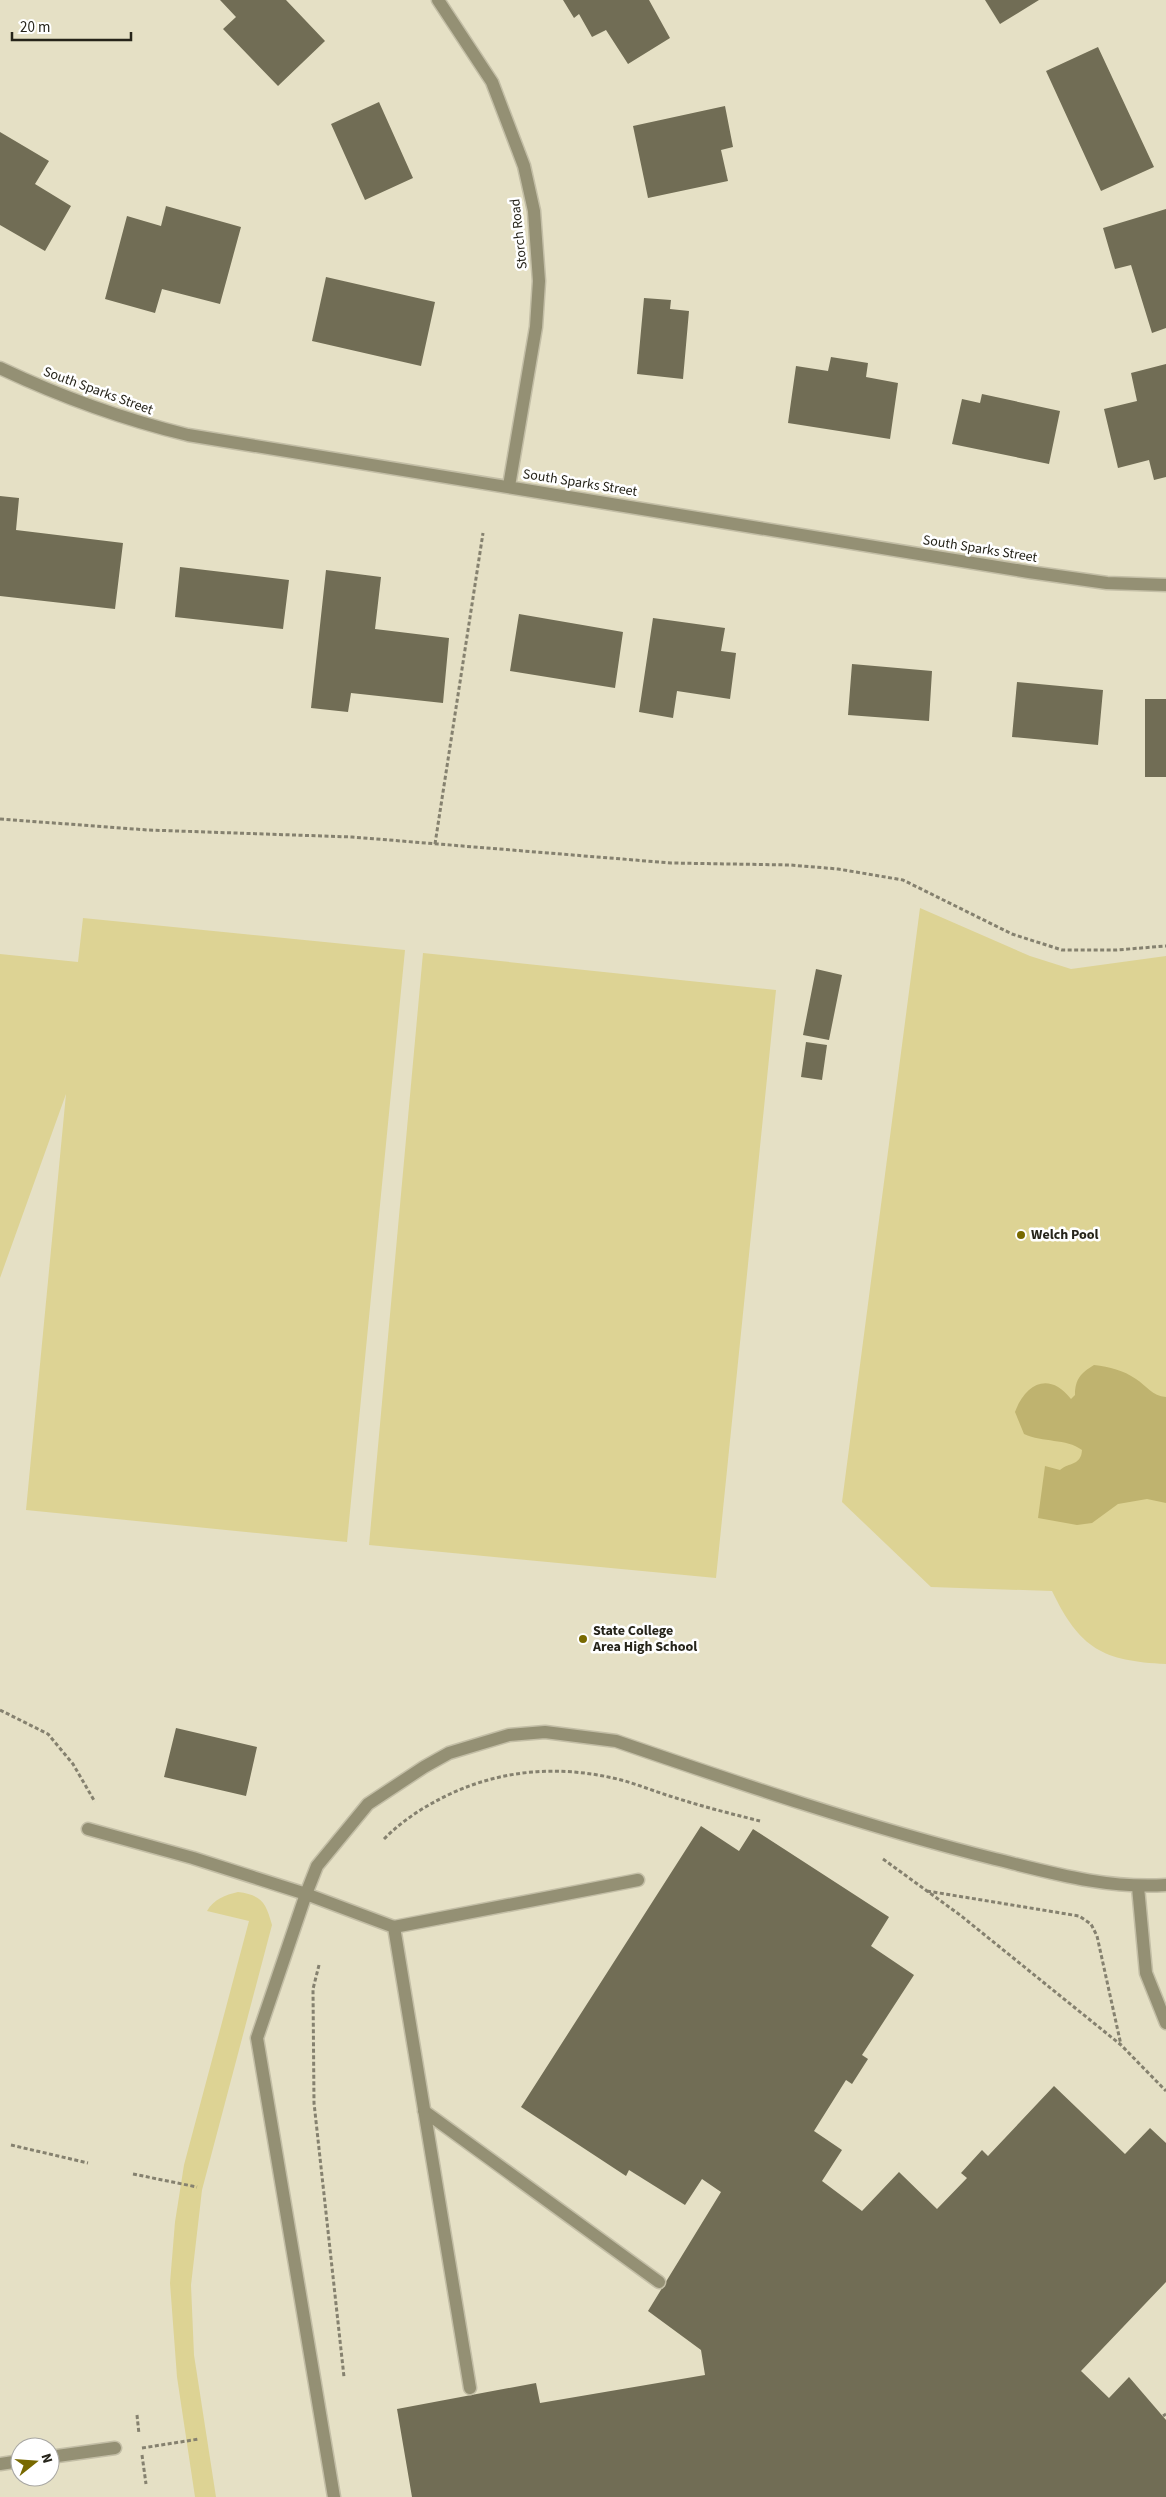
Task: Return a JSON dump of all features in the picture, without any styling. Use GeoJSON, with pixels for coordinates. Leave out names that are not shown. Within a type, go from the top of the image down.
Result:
{"type":"FeatureCollection","features":[{"type":"Feature","properties":{"kind":"street","name":"Storch Road"},"geometry":{"type":"LineString","coordinates":[[438,0],[492,82],[524,166],[534,212],[539,281],[536,327],[509,486]]}},
{"type":"Feature","properties":{"kind":"street","name":"South Sparks Street"},"geometry":{"type":"LineString","coordinates":[[0,368],[55,394],[134,422],[188,435],[1029,572],[1107,583],[1166,585]]}},
{"type":"Feature","properties":{"kind":"street"},"geometry":{"type":"LineString","coordinates":[[334,2497],[257,2038],[317,1866],[368,1804],[397,1784],[449,1754],[509,1736],[545,1732],[616,1741],[912,1838],[1082,1880],[1138,1887],[1166,1885]]}},
{"type":"Feature","properties":{"kind":"street"},"geometry":{"type":"LineString","coordinates":[[88,1829],[193,1858],[306,1894],[394,1927],[638,1880]]}},
{"type":"Feature","properties":{"kind":"street"},"geometry":{"type":"LineString","coordinates":[[1138,1887],[1146,1973],[1166,2023]]}},
{"type":"Feature","properties":{"kind":"street"},"geometry":{"type":"LineString","coordinates":[[394,1927],[470,2388]]}},
{"type":"Feature","properties":{"kind":"street"},"geometry":{"type":"LineString","coordinates":[[424,2112],[659,2282]]}},
{"type":"Feature","properties":{"kind":"street"},"geometry":{"type":"LineString","coordinates":[[60,2456],[115,2448]]}},
{"type":"Feature","properties":{"kind":"path"},"geometry":{"type":"LineString","coordinates":[[435,844],[483,533]]}},
{"type":"Feature","properties":{"kind":"path"},"geometry":{"type":"LineString","coordinates":[[0,819],[148,830],[352,837],[671,863],[790,865],[838,869],[903,880],[1012,934],[1062,950],[1116,950],[1166,946]]}},
{"type":"Feature","properties":{"kind":"path"},"geometry":{"type":"LineString","coordinates":[[0,1710],[48,1734],[73,1764],[113,1836]]}},
{"type":"Feature","properties":{"kind":"path"},"geometry":{"type":"LineString","coordinates":[[384,1838],[410,1816],[466,1786],[519,1772],[552,1770],[625,1781],[675,1798],[770,1824]]}},
{"type":"Feature","properties":{"kind":"path"},"geometry":{"type":"LineString","coordinates":[[881,1857],[960,1915],[1121,2045],[1166,2091]]}},
{"type":"Feature","properties":{"kind":"path"},"geometry":{"type":"LineString","coordinates":[[924,1890],[1080,1916],[1091,1924],[1097,1936],[1121,2045]]}},
{"type":"Feature","properties":{"kind":"path"},"geometry":{"type":"LineString","coordinates":[[318,1965],[313,1989],[314,2103],[345,2385]]}},
{"type":"Feature","properties":{"kind":"path"},"geometry":{"type":"LineString","coordinates":[[11,2145],[88,2163]]}},
{"type":"Feature","properties":{"kind":"path"},"geometry":{"type":"LineString","coordinates":[[133,2174],[197,2187]]}},
{"type":"Feature","properties":{"kind":"path"},"geometry":{"type":"LineString","coordinates":[[141,2448],[199,2438]]}},
{"type":"Feature","properties":{"kind":"shaded area","name":"Welch Pool"},"geometry":{"type":"Polygon","coordinates":[[[920,908],[1030,956],[1071,969],[1166,956],[1166,1664],[1126,1659],[1110,1655],[1096,1648],[1084,1639],[1073,1626],[1062,1611],[1052,1591],[931,1587],[842,1502],[920,908]]]}},
{"type":"Feature","properties":{"kind":"shaded area"},"geometry":{"type":"Polygon","coordinates":[[[83,918],[405,950],[347,1542],[26,1510],[66,1094],[0,1278],[0,954],[78,962],[83,918]]]}},
{"type":"Feature","properties":{"kind":"shaded area"},"geometry":{"type":"Polygon","coordinates":[[[423,953],[776,990],[716,1578],[369,1545],[423,953]]]}},
{"type":"Feature","properties":{"kind":"shaded area"},"geometry":{"type":"Polygon","coordinates":[[[1094,1365],[1126,1373],[1153,1393],[1166,1397],[1166,1503],[1147,1499],[1118,1504],[1092,1523],[1077,1525],[1038,1518],[1045,1466],[1060,1470],[1077,1461],[1082,1450],[1062,1442],[1039,1439],[1024,1434],[1015,1412],[1025,1394],[1039,1384],[1055,1385],[1071,1399],[1075,1395],[1076,1385],[1080,1377],[1094,1365]]]}},
{"type":"Feature","properties":{"kind":"shaded area"},"geometry":{"type":"Polygon","coordinates":[[[238,1892],[253,1895],[262,1901],[268,1911],[272,1925],[202,2190],[191,2285],[194,2355],[216,2497],[195,2497],[177,2377],[170,2283],[175,2222],[184,2165],[249,1921],[207,1911],[220,1898],[238,1892]]]}},
{"type":"Feature","properties":{"kind":"building"},"geometry":{"type":"Polygon","coordinates":[[[220,0],[286,0],[325,41],[278,86],[223,29],[236,17],[220,0]]]}},
{"type":"Feature","properties":{"kind":"building"},"geometry":{"type":"Polygon","coordinates":[[[563,0],[649,0],[670,38],[628,64],[606,30],[592,37],[579,14],[574,18],[563,0]]]}},
{"type":"Feature","properties":{"kind":"building"},"geometry":{"type":"Polygon","coordinates":[[[985,0],[1039,0],[1000,24],[985,0]]]}},
{"type":"Feature","properties":{"kind":"building"},"geometry":{"type":"Polygon","coordinates":[[[1098,47],[1154,167],[1101,191],[1046,71],[1098,47]]]}},
{"type":"Feature","properties":{"kind":"building"},"geometry":{"type":"Polygon","coordinates":[[[379,102],[413,178],[365,200],[331,124],[379,102]]]}},
{"type":"Feature","properties":{"kind":"building"},"geometry":{"type":"Polygon","coordinates":[[[725,106],[733,147],[721,150],[728,181],[648,198],[633,126],[725,106]]]}},
{"type":"Feature","properties":{"kind":"building"},"geometry":{"type":"Polygon","coordinates":[[[0,132],[49,161],[35,184],[71,206],[45,251],[0,225],[0,132]]]}},
{"type":"Feature","properties":{"kind":"building"},"geometry":{"type":"Polygon","coordinates":[[[166,206],[241,227],[220,304],[162,289],[155,313],[105,299],[127,216],[161,226],[166,206]]]}},
{"type":"Feature","properties":{"kind":"building"},"geometry":{"type":"Polygon","coordinates":[[[1166,209],[1166,328],[1152,333],[1131,265],[1115,269],[1103,228],[1166,209]]]}},
{"type":"Feature","properties":{"kind":"building"},"geometry":{"type":"Polygon","coordinates":[[[326,277],[435,302],[421,366],[312,341],[326,277]]]}},
{"type":"Feature","properties":{"kind":"building"},"geometry":{"type":"Polygon","coordinates":[[[644,298],[671,300],[670,309],[689,311],[683,379],[637,374],[644,298]]]}},
{"type":"Feature","properties":{"kind":"building"},"geometry":{"type":"Polygon","coordinates":[[[831,357],[868,363],[866,377],[898,383],[890,439],[788,423],[796,366],[828,371],[831,357]]]}},
{"type":"Feature","properties":{"kind":"building"},"geometry":{"type":"Polygon","coordinates":[[[1166,364],[1166,477],[1154,480],[1149,460],[1118,468],[1104,409],[1137,401],[1131,373],[1166,364]]]}},
{"type":"Feature","properties":{"kind":"building"},"geometry":{"type":"Polygon","coordinates":[[[982,394],[1060,411],[1049,464],[952,444],[962,399],[980,403],[982,394]]]}},
{"type":"Feature","properties":{"kind":"building"},"geometry":{"type":"Polygon","coordinates":[[[0,496],[19,498],[16,530],[123,543],[115,609],[0,596],[0,496]]]}},
{"type":"Feature","properties":{"kind":"building"},"geometry":{"type":"Polygon","coordinates":[[[180,567],[289,580],[283,629],[175,617],[180,567]]]}},
{"type":"Feature","properties":{"kind":"building"},"geometry":{"type":"Polygon","coordinates":[[[326,570],[381,577],[375,629],[449,638],[443,703],[351,693],[348,712],[311,708],[326,570]]]}},
{"type":"Feature","properties":{"kind":"building"},"geometry":{"type":"Polygon","coordinates":[[[519,614],[623,632],[615,688],[510,671],[519,614]]]}},
{"type":"Feature","properties":{"kind":"building"},"geometry":{"type":"Polygon","coordinates":[[[653,618],[725,628],[721,651],[736,653],[730,699],[677,691],[673,718],[639,712],[653,618]]]}},
{"type":"Feature","properties":{"kind":"building"},"geometry":{"type":"Polygon","coordinates":[[[852,664],[932,671],[929,721],[848,715],[852,664]]]}},
{"type":"Feature","properties":{"kind":"building"},"geometry":{"type":"Polygon","coordinates":[[[1017,682],[1103,690],[1098,745],[1012,737],[1017,682]]]}},
{"type":"Feature","properties":{"kind":"building"},"geometry":{"type":"Polygon","coordinates":[[[1145,699],[1166,699],[1166,777],[1145,777],[1145,699]]]}},
{"type":"Feature","properties":{"kind":"building"},"geometry":{"type":"Polygon","coordinates":[[[816,969],[842,975],[829,1040],[803,1035],[816,969]]]}},
{"type":"Feature","properties":{"kind":"building"},"geometry":{"type":"Polygon","coordinates":[[[806,1042],[827,1045],[822,1080],[801,1077],[806,1042]]]}},
{"type":"Feature","properties":{"kind":"building"},"geometry":{"type":"Polygon","coordinates":[[[176,1728],[257,1747],[246,1796],[164,1777],[176,1728]]]}},
{"type":"Feature","properties":{"kind":"building"},"geometry":{"type":"Polygon","coordinates":[[[701,1826],[739,1851],[753,1829],[889,1917],[871,1946],[914,1975],[862,2055],[868,2059],[852,2084],[846,2080],[814,2131],[842,2150],[822,2181],[862,2211],[899,2172],[937,2209],[967,2178],[961,2173],[982,2150],[988,2156],[1054,2086],[1125,2154],[1150,2128],[1166,2143],[1166,2282],[1081,2371],[1109,2398],[1129,2377],[1166,2420],[1166,2497],[412,2497],[397,2409],[536,2383],[540,2403],[705,2375],[701,2350],[648,2311],[721,2192],[702,2179],[685,2205],[629,2170],[626,2176],[521,2107],[701,1826]]]}},
{"type":"Feature","properties":{"kind":"place","name":"Welch Pool"},"geometry":{"type":"Point","coordinates":[1021,1235]}},
{"type":"Feature","properties":{"kind":"place","name":"State College Area High School"},"geometry":{"type":"Point","coordinates":[583,1639]}}]}
